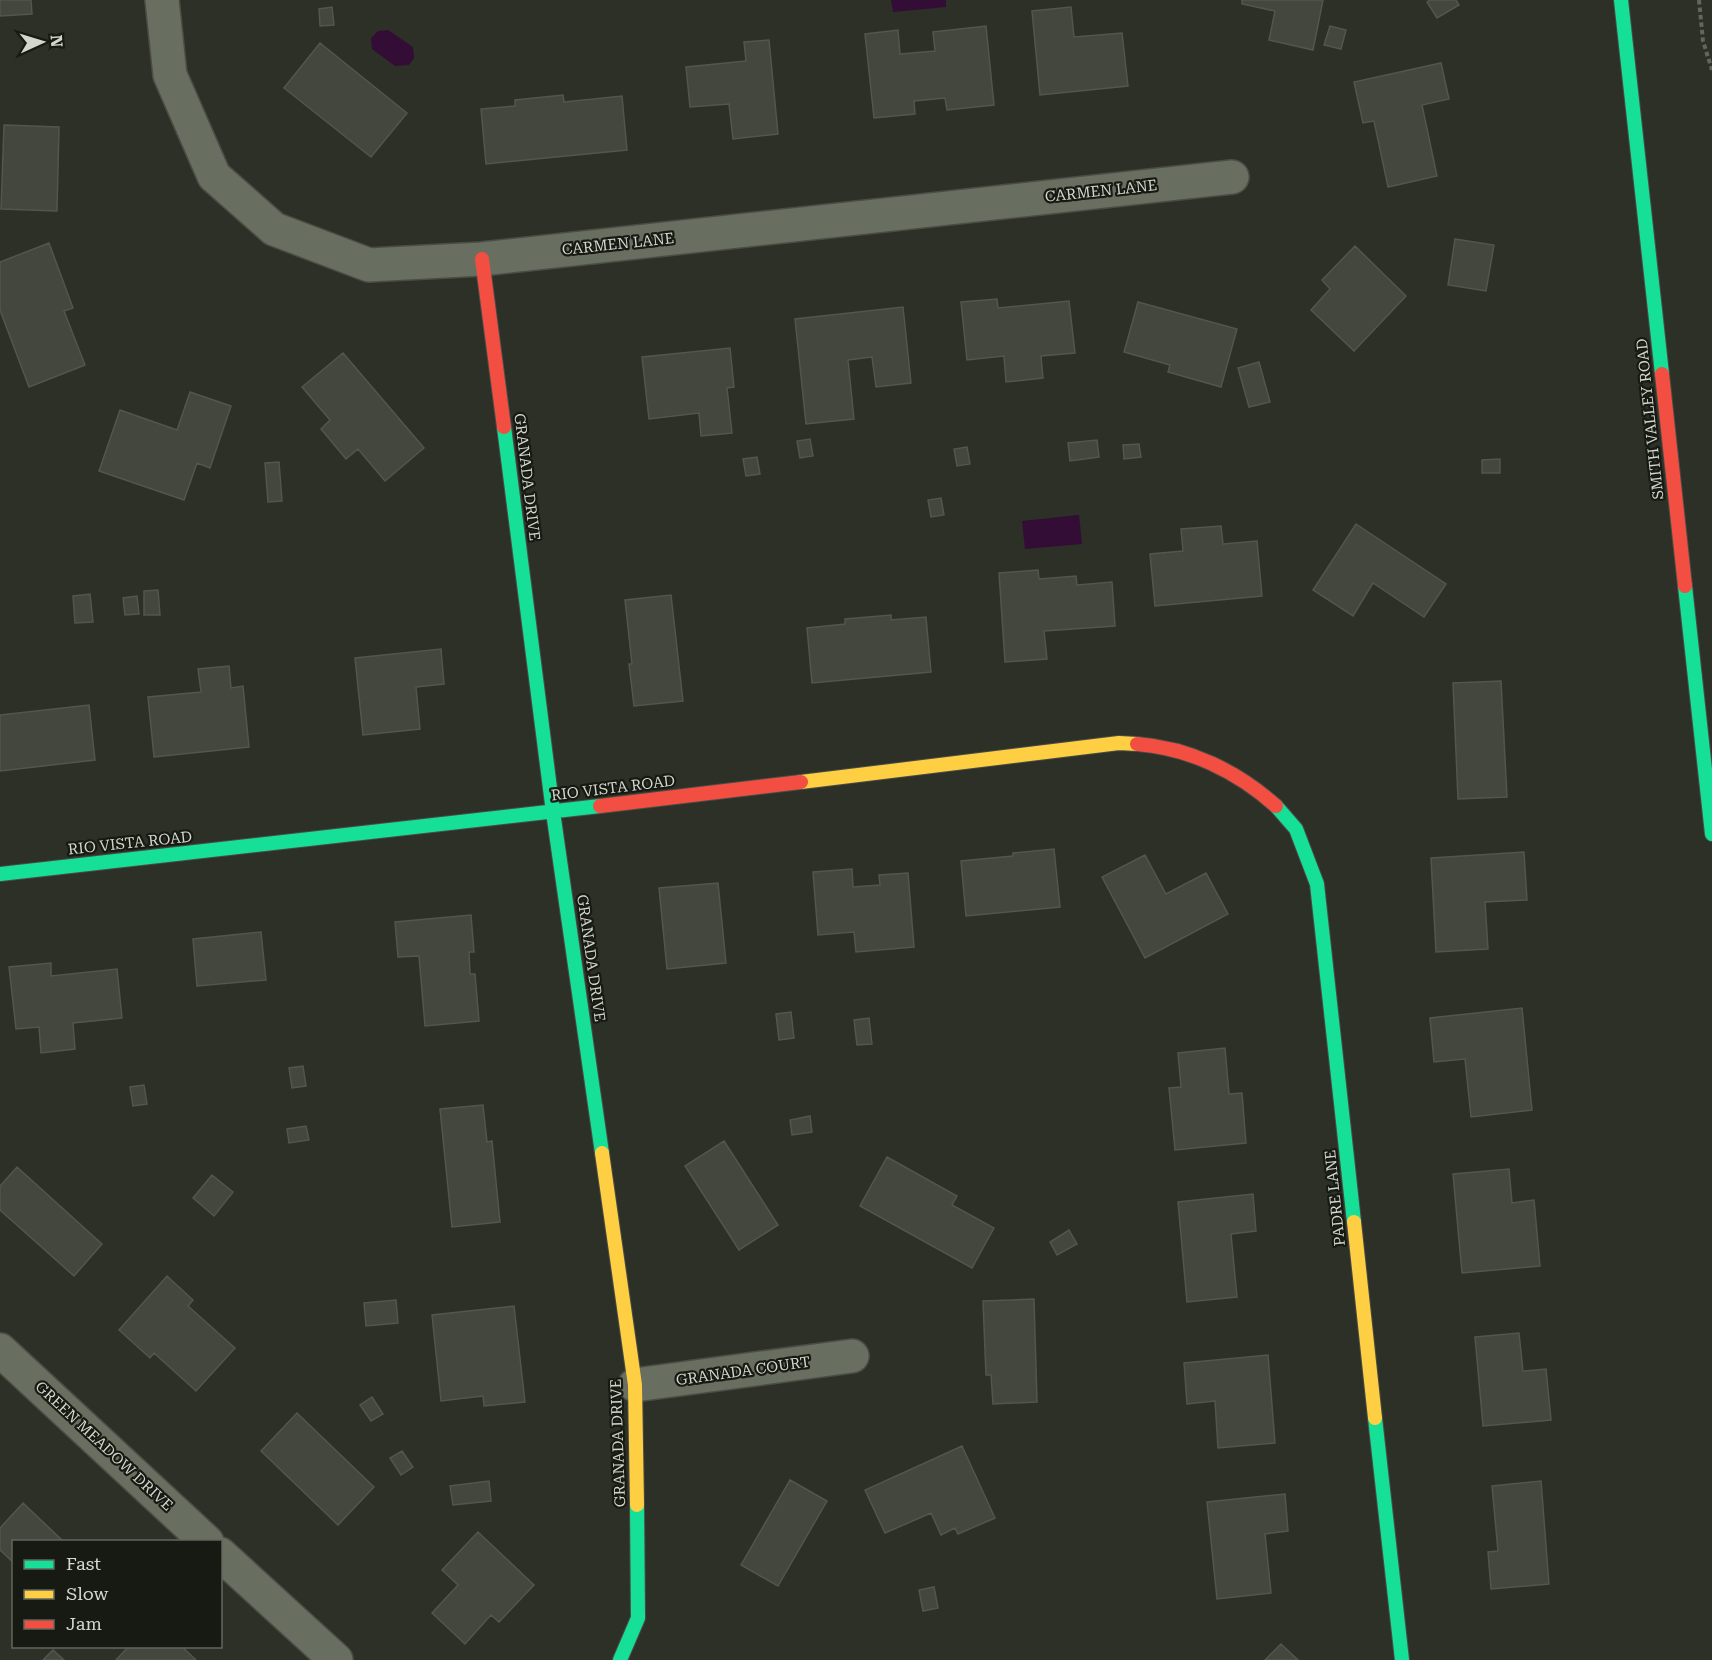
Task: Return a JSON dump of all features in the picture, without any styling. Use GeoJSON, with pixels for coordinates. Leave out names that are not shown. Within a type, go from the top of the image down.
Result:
{"type":"FeatureCollection","features":[{"type":"Feature","properties":{"kind":"street","name":"CARMEN LANE"},"geometry":{"type":"LineString","coordinates":[[162,0],[170,75],[214,176],[274,229],[369,265],[482,259],[1232,177]]}},
{"type":"Feature","properties":{"kind":"street","name":"SMITH VALLEY ROAD"},"geometry":{"type":"LineString","coordinates":[[1621,0],[1712,834]]}},
{"type":"Feature","properties":{"kind":"street","name":"GRANADA DRIVE"},"geometry":{"type":"LineString","coordinates":[[482,259],[553,812],[635,1385],[638,1618],[620,1660]]}},
{"type":"Feature","properties":{"kind":"street","name":"RIO VISTA ROAD"},"geometry":{"type":"LineString","coordinates":[[0,874],[553,812],[1119,743],[1157,746],[1186,753],[1226,770]]}},
{"type":"Feature","properties":{"kind":"street","name":"PADRE LANE"},"geometry":{"type":"LineString","coordinates":[[1226,770],[1264,795],[1295,826],[1317,884],[1402,1660]]}},
{"type":"Feature","properties":{"kind":"street","name":"GREEN MEADOW DRIVE"},"geometry":{"type":"LineString","coordinates":[[0,1350],[205,1540]]}},
{"type":"Feature","properties":{"kind":"street","name":"GRANADA COURT"},"geometry":{"type":"LineString","coordinates":[[635,1385],[852,1356]]}},
{"type":"Feature","properties":{"kind":"street"},"geometry":{"type":"LineString","coordinates":[[222,1556],[336,1660]]}},
{"type":"Feature","properties":{"kind":"path"},"geometry":{"type":"LineString","coordinates":[[1699,0],[1703,41],[1712,70]]}},
{"type":"Feature","properties":{"kind":"shaded area"},"geometry":{"type":"Polygon","coordinates":[[[891,0],[946,0],[946,7],[893,12],[891,0]]]}},
{"type":"Feature","properties":{"kind":"shaded area"},"geometry":{"type":"Polygon","coordinates":[[[388,30],[413,47],[414,58],[409,65],[395,66],[372,49],[371,38],[378,31],[388,30]]]}},
{"type":"Feature","properties":{"kind":"shaded area"},"geometry":{"type":"Polygon","coordinates":[[[1079,515],[1082,544],[1025,549],[1022,521],[1079,515]]]}},
{"type":"Feature","properties":{"kind":"building"},"geometry":{"type":"Polygon","coordinates":[[[0,0],[31,0],[32,14],[0,16],[0,0]]]}},
{"type":"Feature","properties":{"kind":"building"},"geometry":{"type":"Polygon","coordinates":[[[1242,0],[1323,0],[1313,50],[1269,40],[1275,11],[1242,4],[1242,0]]]}},
{"type":"Feature","properties":{"kind":"building"},"geometry":{"type":"Polygon","coordinates":[[[1456,0],[1459,5],[1437,18],[1427,2],[1456,0]]]}},
{"type":"Feature","properties":{"kind":"building"},"geometry":{"type":"Polygon","coordinates":[[[332,7],[334,25],[320,26],[319,9],[332,7]]]}},
{"type":"Feature","properties":{"kind":"building"},"geometry":{"type":"Polygon","coordinates":[[[1071,7],[1074,37],[1122,33],[1128,86],[1040,95],[1032,11],[1071,7]]]}},
{"type":"Feature","properties":{"kind":"building"},"geometry":{"type":"Polygon","coordinates":[[[986,26],[994,105],[947,110],[945,98],[914,101],[915,114],[874,118],[865,34],[898,30],[900,54],[935,51],[933,32],[986,26]]]}},
{"type":"Feature","properties":{"kind":"building"},"geometry":{"type":"Polygon","coordinates":[[[1330,26],[1346,30],[1341,49],[1324,45],[1330,26]]]}},
{"type":"Feature","properties":{"kind":"building"},"geometry":{"type":"Polygon","coordinates":[[[769,40],[778,134],[733,139],[729,104],[690,107],[686,67],[746,61],[744,42],[769,40]]]}},
{"type":"Feature","properties":{"kind":"building"},"geometry":{"type":"Polygon","coordinates":[[[320,43],[407,113],[371,157],[284,88],[320,43]]]}},
{"type":"Feature","properties":{"kind":"building"},"geometry":{"type":"Polygon","coordinates":[[[1441,63],[1449,99],[1422,105],[1437,176],[1388,187],[1374,121],[1363,123],[1354,82],[1441,63]]]}},
{"type":"Feature","properties":{"kind":"building"},"geometry":{"type":"Polygon","coordinates":[[[563,95],[564,102],[622,96],[627,150],[486,164],[481,109],[515,106],[515,100],[563,95]]]}},
{"type":"Feature","properties":{"kind":"building"},"geometry":{"type":"Polygon","coordinates":[[[4,125],[59,127],[57,211],[1,209],[4,125]]]}},
{"type":"Feature","properties":{"kind":"building"},"geometry":{"type":"Polygon","coordinates":[[[1455,239],[1494,245],[1486,291],[1448,285],[1455,239]]]}},
{"type":"Feature","properties":{"kind":"building"},"geometry":{"type":"Polygon","coordinates":[[[49,243],[73,308],[64,311],[85,365],[29,387],[0,310],[0,262],[49,243]]]}},
{"type":"Feature","properties":{"kind":"building"},"geometry":{"type":"Polygon","coordinates":[[[1355,246],[1406,296],[1354,351],[1311,310],[1330,289],[1322,280],[1355,246]]]}},
{"type":"Feature","properties":{"kind":"building"},"geometry":{"type":"Polygon","coordinates":[[[997,299],[998,308],[1069,301],[1075,353],[1041,356],[1043,378],[1006,382],[1004,356],[967,360],[961,302],[997,299]]]}},
{"type":"Feature","properties":{"kind":"building"},"geometry":{"type":"Polygon","coordinates":[[[1138,302],[1237,329],[1221,387],[1168,372],[1170,365],[1124,352],[1138,302]]]}},
{"type":"Feature","properties":{"kind":"building"},"geometry":{"type":"Polygon","coordinates":[[[903,307],[911,383],[876,387],[872,357],[848,360],[854,419],[806,424],[795,319],[903,307]]]}},
{"type":"Feature","properties":{"kind":"building"},"geometry":{"type":"Polygon","coordinates":[[[730,348],[734,387],[727,388],[732,433],[701,436],[699,413],[649,419],[642,357],[730,348]]]}},
{"type":"Feature","properties":{"kind":"building"},"geometry":{"type":"Polygon","coordinates":[[[343,353],[424,448],[385,481],[358,449],[346,459],[321,429],[330,420],[302,387],[343,353]]]}},
{"type":"Feature","properties":{"kind":"building"},"geometry":{"type":"Polygon","coordinates":[[[1259,362],[1270,402],[1249,407],[1238,368],[1259,362]]]}},
{"type":"Feature","properties":{"kind":"building"},"geometry":{"type":"Polygon","coordinates":[[[190,392],[231,406],[210,468],[197,463],[184,500],[99,471],[120,410],[177,430],[190,392]]]}},
{"type":"Feature","properties":{"kind":"building"},"geometry":{"type":"Polygon","coordinates":[[[810,439],[813,456],[800,458],[797,441],[810,439]]]}},
{"type":"Feature","properties":{"kind":"building"},"geometry":{"type":"Polygon","coordinates":[[[1097,440],[1099,457],[1070,461],[1068,443],[1097,440]]]}},
{"type":"Feature","properties":{"kind":"building"},"geometry":{"type":"Polygon","coordinates":[[[1139,444],[1141,457],[1124,459],[1123,445],[1139,444]]]}},
{"type":"Feature","properties":{"kind":"building"},"geometry":{"type":"Polygon","coordinates":[[[967,447],[970,464],[957,466],[954,449],[967,447]]]}},
{"type":"Feature","properties":{"kind":"building"},"geometry":{"type":"Polygon","coordinates":[[[757,457],[760,474],[746,476],[743,459],[757,457]]]}},
{"type":"Feature","properties":{"kind":"building"},"geometry":{"type":"Polygon","coordinates":[[[1500,459],[1500,473],[1482,473],[1482,460],[1500,459]]]}},
{"type":"Feature","properties":{"kind":"building"},"geometry":{"type":"Polygon","coordinates":[[[279,462],[282,501],[268,502],[265,463],[279,462]]]}},
{"type":"Feature","properties":{"kind":"building"},"geometry":{"type":"Polygon","coordinates":[[[941,498],[944,515],[931,517],[928,500],[941,498]]]}},
{"type":"Feature","properties":{"kind":"building"},"geometry":{"type":"Polygon","coordinates":[[[1356,524],[1446,584],[1424,617],[1373,583],[1353,616],[1313,590],[1356,524]]]}},
{"type":"Feature","properties":{"kind":"building"},"geometry":{"type":"Polygon","coordinates":[[[1221,526],[1223,544],[1257,541],[1262,596],[1155,606],[1150,554],[1183,551],[1181,529],[1221,526]]]}},
{"type":"Feature","properties":{"kind":"building"},"geometry":{"type":"Polygon","coordinates":[[[1038,570],[1039,579],[1076,576],[1077,585],[1112,582],[1115,626],[1044,631],[1047,659],[1005,662],[999,573],[1038,570]]]}},
{"type":"Feature","properties":{"kind":"building"},"geometry":{"type":"Polygon","coordinates":[[[158,590],[160,615],[144,615],[144,591],[158,590]]]}},
{"type":"Feature","properties":{"kind":"building"},"geometry":{"type":"Polygon","coordinates":[[[90,594],[93,622],[75,623],[73,596],[90,594]]]}},
{"type":"Feature","properties":{"kind":"building"},"geometry":{"type":"Polygon","coordinates":[[[671,595],[683,701],[634,706],[625,600],[671,595]]]}},
{"type":"Feature","properties":{"kind":"building"},"geometry":{"type":"Polygon","coordinates":[[[137,596],[139,614],[125,615],[123,598],[137,596]]]}},
{"type":"Feature","properties":{"kind":"building"},"geometry":{"type":"Polygon","coordinates":[[[891,615],[891,620],[926,617],[931,672],[812,683],[807,628],[845,624],[845,619],[891,615]]]}},
{"type":"Feature","properties":{"kind":"building"},"geometry":{"type":"Polygon","coordinates":[[[441,649],[444,684],[416,687],[420,729],[363,735],[355,658],[441,649]]]}},
{"type":"Feature","properties":{"kind":"building"},"geometry":{"type":"Polygon","coordinates":[[[229,666],[231,688],[243,686],[249,747],[154,757],[148,697],[201,692],[198,669],[229,666]]]}},
{"type":"Feature","properties":{"kind":"building"},"geometry":{"type":"Polygon","coordinates":[[[1501,681],[1507,797],[1458,799],[1453,683],[1501,681]]]}},
{"type":"Feature","properties":{"kind":"building"},"geometry":{"type":"Polygon","coordinates":[[[89,705],[95,760],[0,771],[0,715],[89,705]]]}},
{"type":"Feature","properties":{"kind":"building"},"geometry":{"type":"Polygon","coordinates":[[[1054,849],[1060,907],[966,916],[961,861],[1054,849]]]}},
{"type":"Feature","properties":{"kind":"building"},"geometry":{"type":"Polygon","coordinates":[[[1524,852],[1527,900],[1485,902],[1488,949],[1436,952],[1431,858],[1524,852]]]}},
{"type":"Feature","properties":{"kind":"building"},"geometry":{"type":"Polygon","coordinates":[[[1145,855],[1166,894],[1206,873],[1228,914],[1145,958],[1102,877],[1145,855]]]}},
{"type":"Feature","properties":{"kind":"building"},"geometry":{"type":"Polygon","coordinates":[[[852,869],[853,887],[880,885],[879,875],[908,873],[914,947],[856,952],[854,932],[818,935],[813,872],[852,869]]]}},
{"type":"Feature","properties":{"kind":"building"},"geometry":{"type":"Polygon","coordinates":[[[718,883],[726,963],[667,969],[659,888],[718,883]]]}},
{"type":"Feature","properties":{"kind":"building"},"geometry":{"type":"Polygon","coordinates":[[[471,915],[474,952],[469,952],[470,974],[475,974],[479,1021],[425,1026],[419,956],[398,957],[395,922],[471,915]]]}},
{"type":"Feature","properties":{"kind":"building"},"geometry":{"type":"Polygon","coordinates":[[[261,932],[266,980],[197,986],[193,939],[261,932]]]}},
{"type":"Feature","properties":{"kind":"building"},"geometry":{"type":"Polygon","coordinates":[[[51,963],[51,976],[117,969],[122,1018],[73,1023],[75,1049],[41,1053],[39,1027],[16,1029],[9,967],[51,963]]]}},
{"type":"Feature","properties":{"kind":"building"},"geometry":{"type":"Polygon","coordinates":[[[1522,1008],[1532,1110],[1471,1117],[1465,1059],[1434,1062],[1430,1018],[1522,1008]]]}},
{"type":"Feature","properties":{"kind":"building"},"geometry":{"type":"Polygon","coordinates":[[[791,1012],[794,1038],[779,1040],[776,1014],[791,1012]]]}},
{"type":"Feature","properties":{"kind":"building"},"geometry":{"type":"Polygon","coordinates":[[[869,1018],[872,1044],[857,1045],[854,1020],[869,1018]]]}},
{"type":"Feature","properties":{"kind":"building"},"geometry":{"type":"Polygon","coordinates":[[[1225,1048],[1229,1094],[1242,1093],[1246,1143],[1175,1150],[1169,1088],[1181,1087],[1178,1053],[1225,1048]]]}},
{"type":"Feature","properties":{"kind":"building"},"geometry":{"type":"Polygon","coordinates":[[[303,1066],[306,1086],[292,1088],[289,1068],[303,1066]]]}},
{"type":"Feature","properties":{"kind":"building"},"geometry":{"type":"Polygon","coordinates":[[[144,1085],[147,1104],[133,1106],[130,1087],[144,1085]]]}},
{"type":"Feature","properties":{"kind":"building"},"geometry":{"type":"Polygon","coordinates":[[[483,1105],[487,1142],[492,1141],[500,1222],[452,1227],[440,1109],[483,1105]]]}},
{"type":"Feature","properties":{"kind":"building"},"geometry":{"type":"Polygon","coordinates":[[[810,1116],[812,1132],[792,1135],[790,1120],[810,1116]]]}},
{"type":"Feature","properties":{"kind":"building"},"geometry":{"type":"Polygon","coordinates":[[[306,1126],[309,1140],[289,1143],[287,1129],[306,1126]]]}},
{"type":"Feature","properties":{"kind":"building"},"geometry":{"type":"Polygon","coordinates":[[[724,1141],[778,1225],[739,1250],[685,1166],[724,1141]]]}},
{"type":"Feature","properties":{"kind":"building"},"geometry":{"type":"Polygon","coordinates":[[[887,1157],[957,1196],[952,1205],[994,1228],[972,1268],[860,1206],[887,1157]]]}},
{"type":"Feature","properties":{"kind":"building"},"geometry":{"type":"Polygon","coordinates":[[[17,1167],[102,1244],[74,1276],[0,1210],[0,1186],[17,1167]]]}},
{"type":"Feature","properties":{"kind":"building"},"geometry":{"type":"Polygon","coordinates":[[[1509,1169],[1512,1203],[1534,1200],[1540,1266],[1462,1273],[1453,1174],[1509,1169]]]}},
{"type":"Feature","properties":{"kind":"building"},"geometry":{"type":"Polygon","coordinates":[[[212,1175],[233,1192],[214,1216],[193,1198],[212,1175]]]}},
{"type":"Feature","properties":{"kind":"building"},"geometry":{"type":"Polygon","coordinates":[[[1253,1194],[1256,1231],[1231,1234],[1237,1297],[1187,1302],[1178,1202],[1253,1194]]]}},
{"type":"Feature","properties":{"kind":"building"},"geometry":{"type":"Polygon","coordinates":[[[1069,1230],[1077,1244],[1057,1255],[1050,1242],[1069,1230]]]}},
{"type":"Feature","properties":{"kind":"building"},"geometry":{"type":"Polygon","coordinates":[[[167,1276],[193,1300],[188,1306],[235,1348],[196,1391],[154,1353],[150,1358],[119,1330],[167,1276]]]}},
{"type":"Feature","properties":{"kind":"building"},"geometry":{"type":"Polygon","coordinates":[[[1034,1299],[1037,1402],[993,1404],[991,1375],[986,1375],[983,1301],[1034,1299]]]}},
{"type":"Feature","properties":{"kind":"building"},"geometry":{"type":"Polygon","coordinates":[[[396,1300],[398,1323],[366,1326],[364,1303],[396,1300]]]}},
{"type":"Feature","properties":{"kind":"building"},"geometry":{"type":"Polygon","coordinates":[[[514,1306],[525,1402],[484,1406],[483,1396],[441,1401],[432,1315],[514,1306]]]}},
{"type":"Feature","properties":{"kind":"building"},"geometry":{"type":"Polygon","coordinates":[[[1519,1333],[1523,1371],[1546,1369],[1551,1420],[1483,1426],[1475,1337],[1519,1333]]]}},
{"type":"Feature","properties":{"kind":"building"},"geometry":{"type":"Polygon","coordinates":[[[1268,1355],[1275,1443],[1218,1448],[1215,1401],[1187,1404],[1184,1363],[1268,1355]]]}},
{"type":"Feature","properties":{"kind":"building"},"geometry":{"type":"Polygon","coordinates":[[[372,1397],[383,1414],[371,1421],[360,1405],[372,1397]]]}},
{"type":"Feature","properties":{"kind":"building"},"geometry":{"type":"Polygon","coordinates":[[[297,1413],[374,1487],[338,1525],[261,1451],[297,1413]]]}},
{"type":"Feature","properties":{"kind":"building"},"geometry":{"type":"Polygon","coordinates":[[[962,1446],[995,1518],[958,1534],[955,1528],[941,1535],[931,1513],[885,1533],[865,1490],[962,1446]]]}},
{"type":"Feature","properties":{"kind":"building"},"geometry":{"type":"Polygon","coordinates":[[[402,1451],[413,1467],[401,1475],[390,1458],[402,1451]]]}},
{"type":"Feature","properties":{"kind":"building"},"geometry":{"type":"Polygon","coordinates":[[[790,1480],[827,1501],[778,1586],[741,1565],[790,1480]]]}},
{"type":"Feature","properties":{"kind":"building"},"geometry":{"type":"Polygon","coordinates":[[[489,1481],[491,1501],[453,1505],[450,1486],[489,1481]]]}},
{"type":"Feature","properties":{"kind":"building"},"geometry":{"type":"Polygon","coordinates":[[[1541,1481],[1549,1584],[1491,1589],[1488,1552],[1498,1551],[1492,1486],[1541,1481]]]}},
{"type":"Feature","properties":{"kind":"building"},"geometry":{"type":"Polygon","coordinates":[[[1285,1494],[1288,1531],[1265,1534],[1271,1593],[1217,1599],[1207,1502],[1285,1494]]]}},
{"type":"Feature","properties":{"kind":"building"},"geometry":{"type":"Polygon","coordinates":[[[23,1503],[62,1540],[12,1540],[12,1561],[0,1550],[0,1528],[23,1503]]]}},
{"type":"Feature","properties":{"kind":"building"},"geometry":{"type":"Polygon","coordinates":[[[478,1532],[534,1585],[499,1622],[491,1615],[465,1644],[432,1613],[458,1585],[442,1570],[478,1532]]]}},
{"type":"Feature","properties":{"kind":"building"},"geometry":{"type":"Polygon","coordinates":[[[934,1587],[938,1608],[923,1611],[919,1590],[934,1587]]]}},
{"type":"Feature","properties":{"kind":"building"},"geometry":{"type":"Polygon","coordinates":[[[1281,1644],[1298,1660],[1265,1660],[1281,1644]]]}},
{"type":"Feature","properties":{"kind":"building"},"geometry":{"type":"Polygon","coordinates":[[[127,1648],[183,1648],[196,1660],[116,1660],[127,1648]]]}},
{"type":"Feature","properties":{"kind":"building"},"geometry":{"type":"Polygon","coordinates":[[[53,1650],[64,1660],[43,1660],[53,1650]]]}},
{"type":"Feature","properties":{"kind":"traffic: fast"},"geometry":{"type":"LineString","coordinates":[[1621,0],[1662,374]]}},
{"type":"Feature","properties":{"kind":"traffic: fast"},"geometry":{"type":"LineString","coordinates":[[504,427],[553,812],[602,1153]]}},
{"type":"Feature","properties":{"kind":"traffic: fast"},"geometry":{"type":"LineString","coordinates":[[1685,586],[1712,834]]}},
{"type":"Feature","properties":{"kind":"traffic: fast"},"geometry":{"type":"LineString","coordinates":[[0,874],[600,806]]}},
{"type":"Feature","properties":{"kind":"traffic: fast"},"geometry":{"type":"LineString","coordinates":[[1276,806],[1296,829],[1317,884],[1354,1222]]}},
{"type":"Feature","properties":{"kind":"traffic: fast"},"geometry":{"type":"LineString","coordinates":[[1375,1418],[1402,1660]]}},
{"type":"Feature","properties":{"kind":"traffic: fast"},"geometry":{"type":"LineString","coordinates":[[620,1660],[638,1618],[637,1505]]}},
{"type":"Feature","properties":{"kind":"traffic: slow"},"geometry":{"type":"LineString","coordinates":[[801,782],[1119,743],[1137,744]]}},
{"type":"Feature","properties":{"kind":"traffic: slow"},"geometry":{"type":"LineString","coordinates":[[602,1153],[635,1385],[637,1505]]}},
{"type":"Feature","properties":{"kind":"traffic: slow"},"geometry":{"type":"LineString","coordinates":[[1354,1222],[1375,1418]]}},
{"type":"Feature","properties":{"kind":"traffic: jam"},"geometry":{"type":"LineString","coordinates":[[482,259],[504,427]]}},
{"type":"Feature","properties":{"kind":"traffic: jam"},"geometry":{"type":"LineString","coordinates":[[1662,374],[1685,586]]}},
{"type":"Feature","properties":{"kind":"traffic: jam"},"geometry":{"type":"LineString","coordinates":[[1137,744],[1175,750],[1211,763],[1245,782],[1276,806]]}},
{"type":"Feature","properties":{"kind":"traffic: jam"},"geometry":{"type":"LineString","coordinates":[[600,806],[801,782]]}}]}
